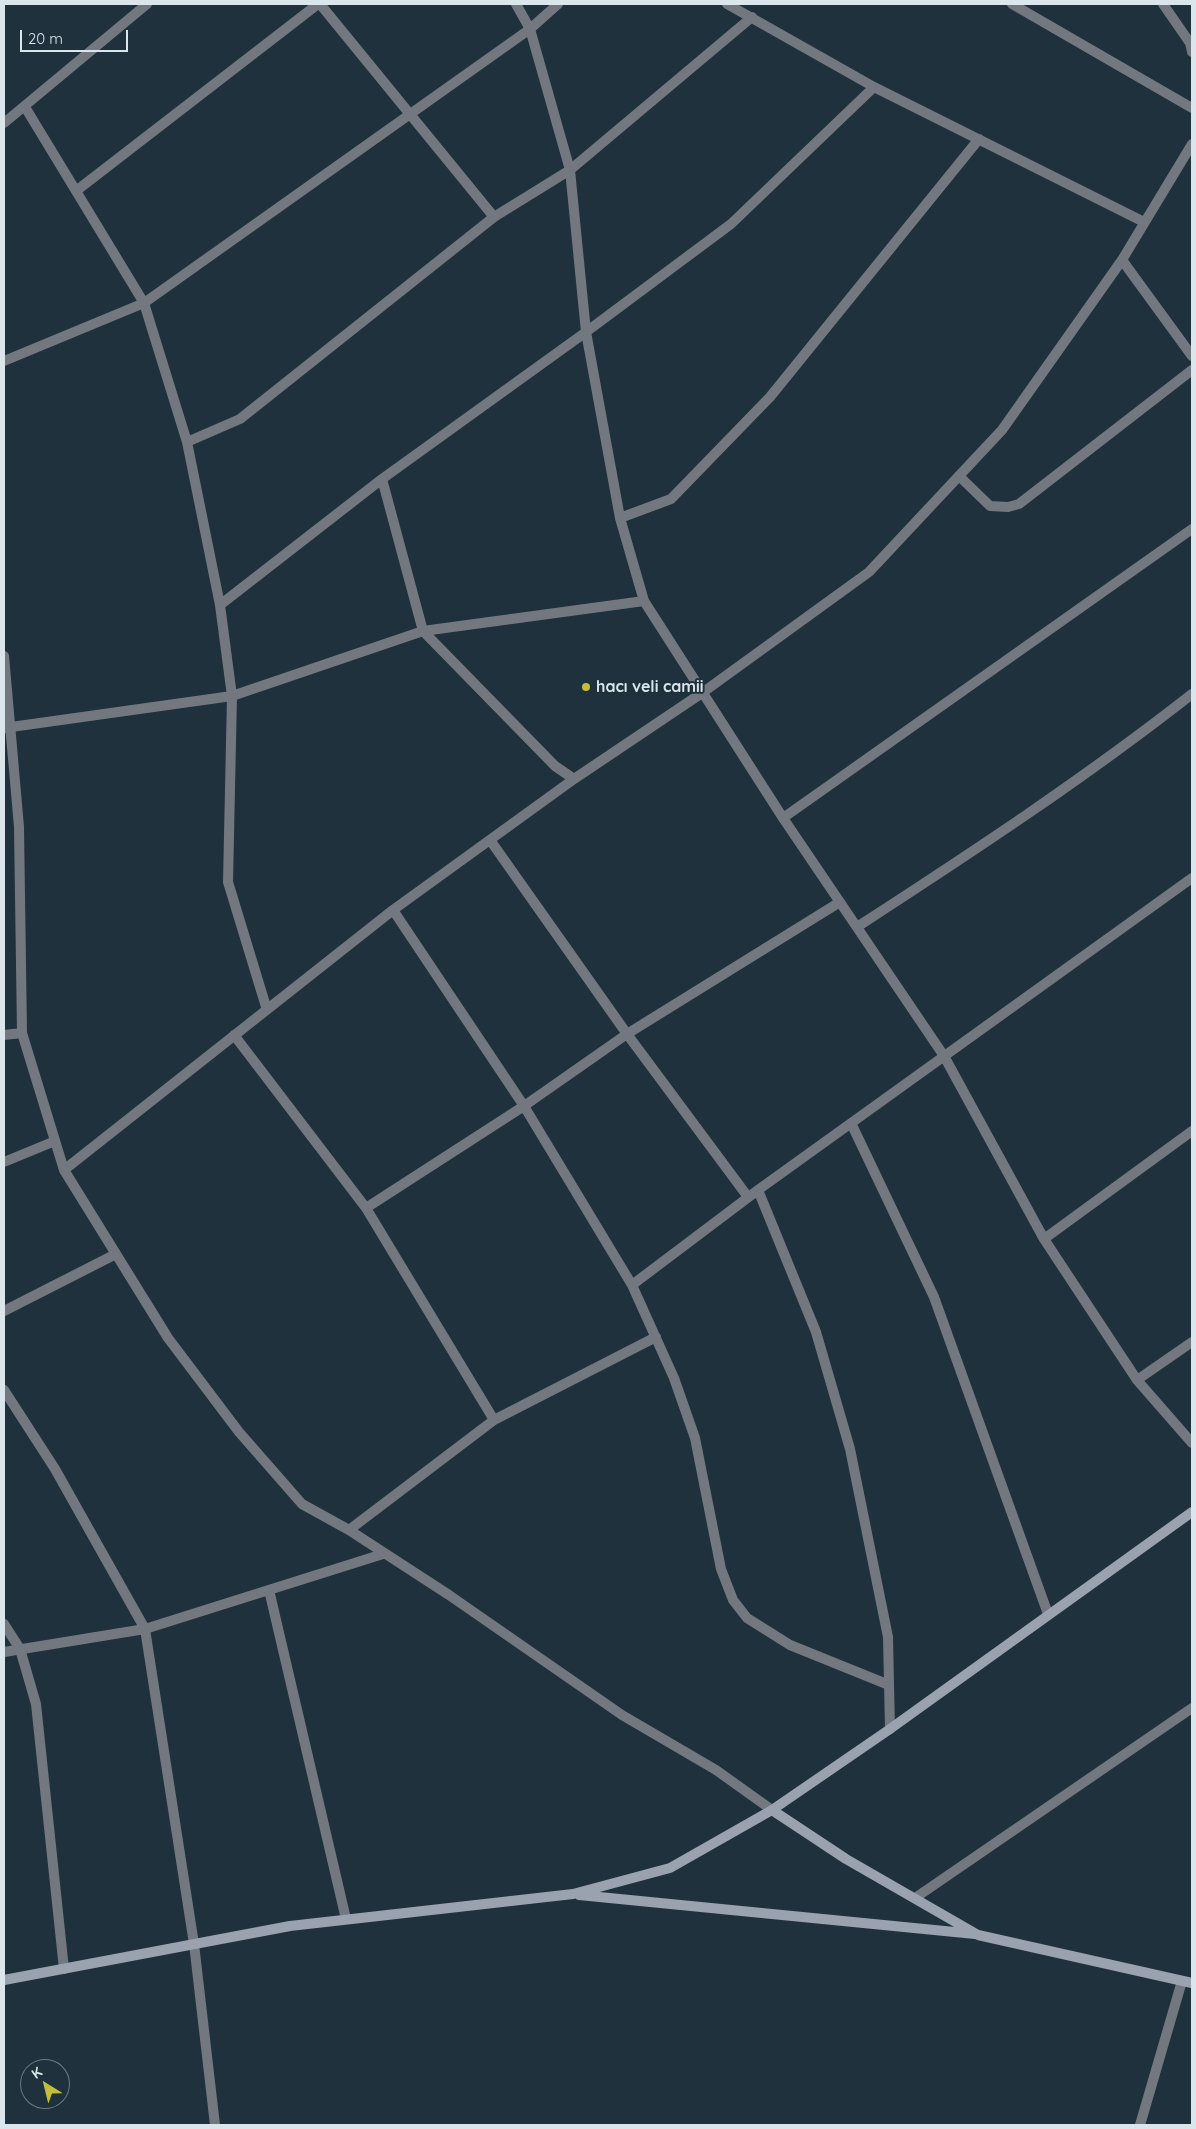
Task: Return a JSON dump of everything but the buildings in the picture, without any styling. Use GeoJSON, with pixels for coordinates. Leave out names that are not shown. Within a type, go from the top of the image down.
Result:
{"type":"FeatureCollection","features":[{"type":"Feature","properties":{"kind":"main road"},"geometry":{"type":"LineString","coordinates":[[4,1980],[290,1926],[572,1894],[670,1868],[772,1810],[890,1729],[1192,1512]]}},
{"type":"Feature","properties":{"kind":"main road"},"geometry":{"type":"LineString","coordinates":[[772,1810],[846,1859],[978,1934]]}},
{"type":"Feature","properties":{"kind":"main road"},"geometry":{"type":"LineString","coordinates":[[572,1894],[978,1934],[1187,1982]]}},
{"type":"Feature","properties":{"kind":"street"},"geometry":{"type":"LineString","coordinates":[[4,123],[147,4]]}},
{"type":"Feature","properties":{"kind":"street"},"geometry":{"type":"LineString","coordinates":[[76,191],[319,4],[494,216]]}},
{"type":"Feature","properties":{"kind":"street"},"geometry":{"type":"LineString","coordinates":[[516,4],[530,29],[570,170],[586,332],[620,518],[644,600],[783,818],[944,1056],[1044,1239],[1137,1380],[1192,1443]]}},
{"type":"Feature","properties":{"kind":"street"},"geometry":{"type":"LineString","coordinates":[[4,361],[144,303],[530,29],[558,4]]}},
{"type":"Feature","properties":{"kind":"street"},"geometry":{"type":"LineString","coordinates":[[727,4],[874,87],[1144,222]]}},
{"type":"Feature","properties":{"kind":"street"},"geometry":{"type":"LineString","coordinates":[[1012,4],[1192,108]]}},
{"type":"Feature","properties":{"kind":"street"},"geometry":{"type":"LineString","coordinates":[[1163,4],[1190,43],[1192,52]]}},
{"type":"Feature","properties":{"kind":"street"},"geometry":{"type":"LineString","coordinates":[[187,442],[240,419],[494,216],[570,170],[752,17]]}},
{"type":"Feature","properties":{"kind":"street"},"geometry":{"type":"LineString","coordinates":[[220,605],[382,479],[586,332],[731,224],[874,87]]}},
{"type":"Feature","properties":{"kind":"street"},"geometry":{"type":"LineString","coordinates":[[25,107],[144,303],[187,442],[220,605],[232,696],[228,882],[267,1010]]}},
{"type":"Feature","properties":{"kind":"street"},"geometry":{"type":"LineString","coordinates":[[620,518],[671,499],[770,398],[979,139]]}},
{"type":"Feature","properties":{"kind":"street"},"geometry":{"type":"LineString","coordinates":[[64,1170],[392,910],[574,779],[702,693],[869,572],[1002,430],[1122,260],[1192,144]]}},
{"type":"Feature","properties":{"kind":"street"},"geometry":{"type":"LineString","coordinates":[[1122,260],[1192,356]]}},
{"type":"Feature","properties":{"kind":"street"},"geometry":{"type":"LineString","coordinates":[[959,476],[990,506],[1008,507],[1019,504],[1192,370]]}},
{"type":"Feature","properties":{"kind":"street"},"geometry":{"type":"LineString","coordinates":[[382,479],[423,631],[555,766],[574,779]]}},
{"type":"Feature","properties":{"kind":"street"},"geometry":{"type":"LineString","coordinates":[[783,818],[1192,529]]}},
{"type":"Feature","properties":{"kind":"street"},"geometry":{"type":"LineString","coordinates":[[8,727],[232,696],[423,631],[644,600]]}},
{"type":"Feature","properties":{"kind":"street"},"geometry":{"type":"LineString","coordinates":[[4,656],[8,727],[19,827],[22,1033],[64,1170],[168,1338],[239,1432],[302,1504],[349,1530],[383,1554],[449,1595],[622,1715],[716,1770],[772,1810]]}},
{"type":"Feature","properties":{"kind":"street"},"geometry":{"type":"LineString","coordinates":[[857,927],[978,848],[1148,728],[1192,694]]}},
{"type":"Feature","properties":{"kind":"street"},"geometry":{"type":"LineString","coordinates":[[490,840],[627,1034],[748,1197]]}},
{"type":"Feature","properties":{"kind":"street"},"geometry":{"type":"LineString","coordinates":[[632,1284],[748,1197],[1192,878]]}},
{"type":"Feature","properties":{"kind":"street"},"geometry":{"type":"LineString","coordinates":[[366,1208],[524,1106],[627,1034],[840,902]]}},
{"type":"Feature","properties":{"kind":"street"},"geometry":{"type":"LineString","coordinates":[[392,910],[524,1106],[632,1284],[674,1378],[695,1438],[721,1568],[733,1600],[747,1618],[790,1645],[889,1685]]}},
{"type":"Feature","properties":{"kind":"street"},"geometry":{"type":"LineString","coordinates":[[4,1035],[22,1033]]}},
{"type":"Feature","properties":{"kind":"street"},"geometry":{"type":"LineString","coordinates":[[234,1035],[366,1208],[494,1420]]}},
{"type":"Feature","properties":{"kind":"street"},"geometry":{"type":"LineString","coordinates":[[852,1123],[934,1297],[1048,1614]]}},
{"type":"Feature","properties":{"kind":"street"},"geometry":{"type":"LineString","coordinates":[[1044,1239],[1192,1131]]}},
{"type":"Feature","properties":{"kind":"street"},"geometry":{"type":"LineString","coordinates":[[4,1162],[55,1141]]}},
{"type":"Feature","properties":{"kind":"street"},"geometry":{"type":"LineString","coordinates":[[758,1190],[816,1332],[850,1449],[888,1637],[890,1729]]}},
{"type":"Feature","properties":{"kind":"street"},"geometry":{"type":"LineString","coordinates":[[4,1311],[116,1254]]}},
{"type":"Feature","properties":{"kind":"street"},"geometry":{"type":"LineString","coordinates":[[349,1530],[494,1420],[656,1337]]}},
{"type":"Feature","properties":{"kind":"street"},"geometry":{"type":"LineString","coordinates":[[1137,1380],[1192,1342]]}},
{"type":"Feature","properties":{"kind":"street"},"geometry":{"type":"LineString","coordinates":[[4,1390],[55,1469],[145,1629],[194,1944],[215,2125]]}},
{"type":"Feature","properties":{"kind":"street"},"geometry":{"type":"LineString","coordinates":[[4,1652],[145,1629],[383,1554]]}},
{"type":"Feature","properties":{"kind":"street"},"geometry":{"type":"LineString","coordinates":[[269,1590],[346,1919]]}},
{"type":"Feature","properties":{"kind":"street"},"geometry":{"type":"LineString","coordinates":[[4,1624],[20,1650],[36,1704],[64,1969]]}},
{"type":"Feature","properties":{"kind":"street"},"geometry":{"type":"LineString","coordinates":[[915,1898],[1192,1708]]}},
{"type":"Feature","properties":{"kind":"street"},"geometry":{"type":"LineString","coordinates":[[1140,2125],[1187,1982]]}},
{"type":"Feature","properties":{"kind":"place","name":"hacı veli camii"},"geometry":{"type":"Point","coordinates":[586,687]}}]}
